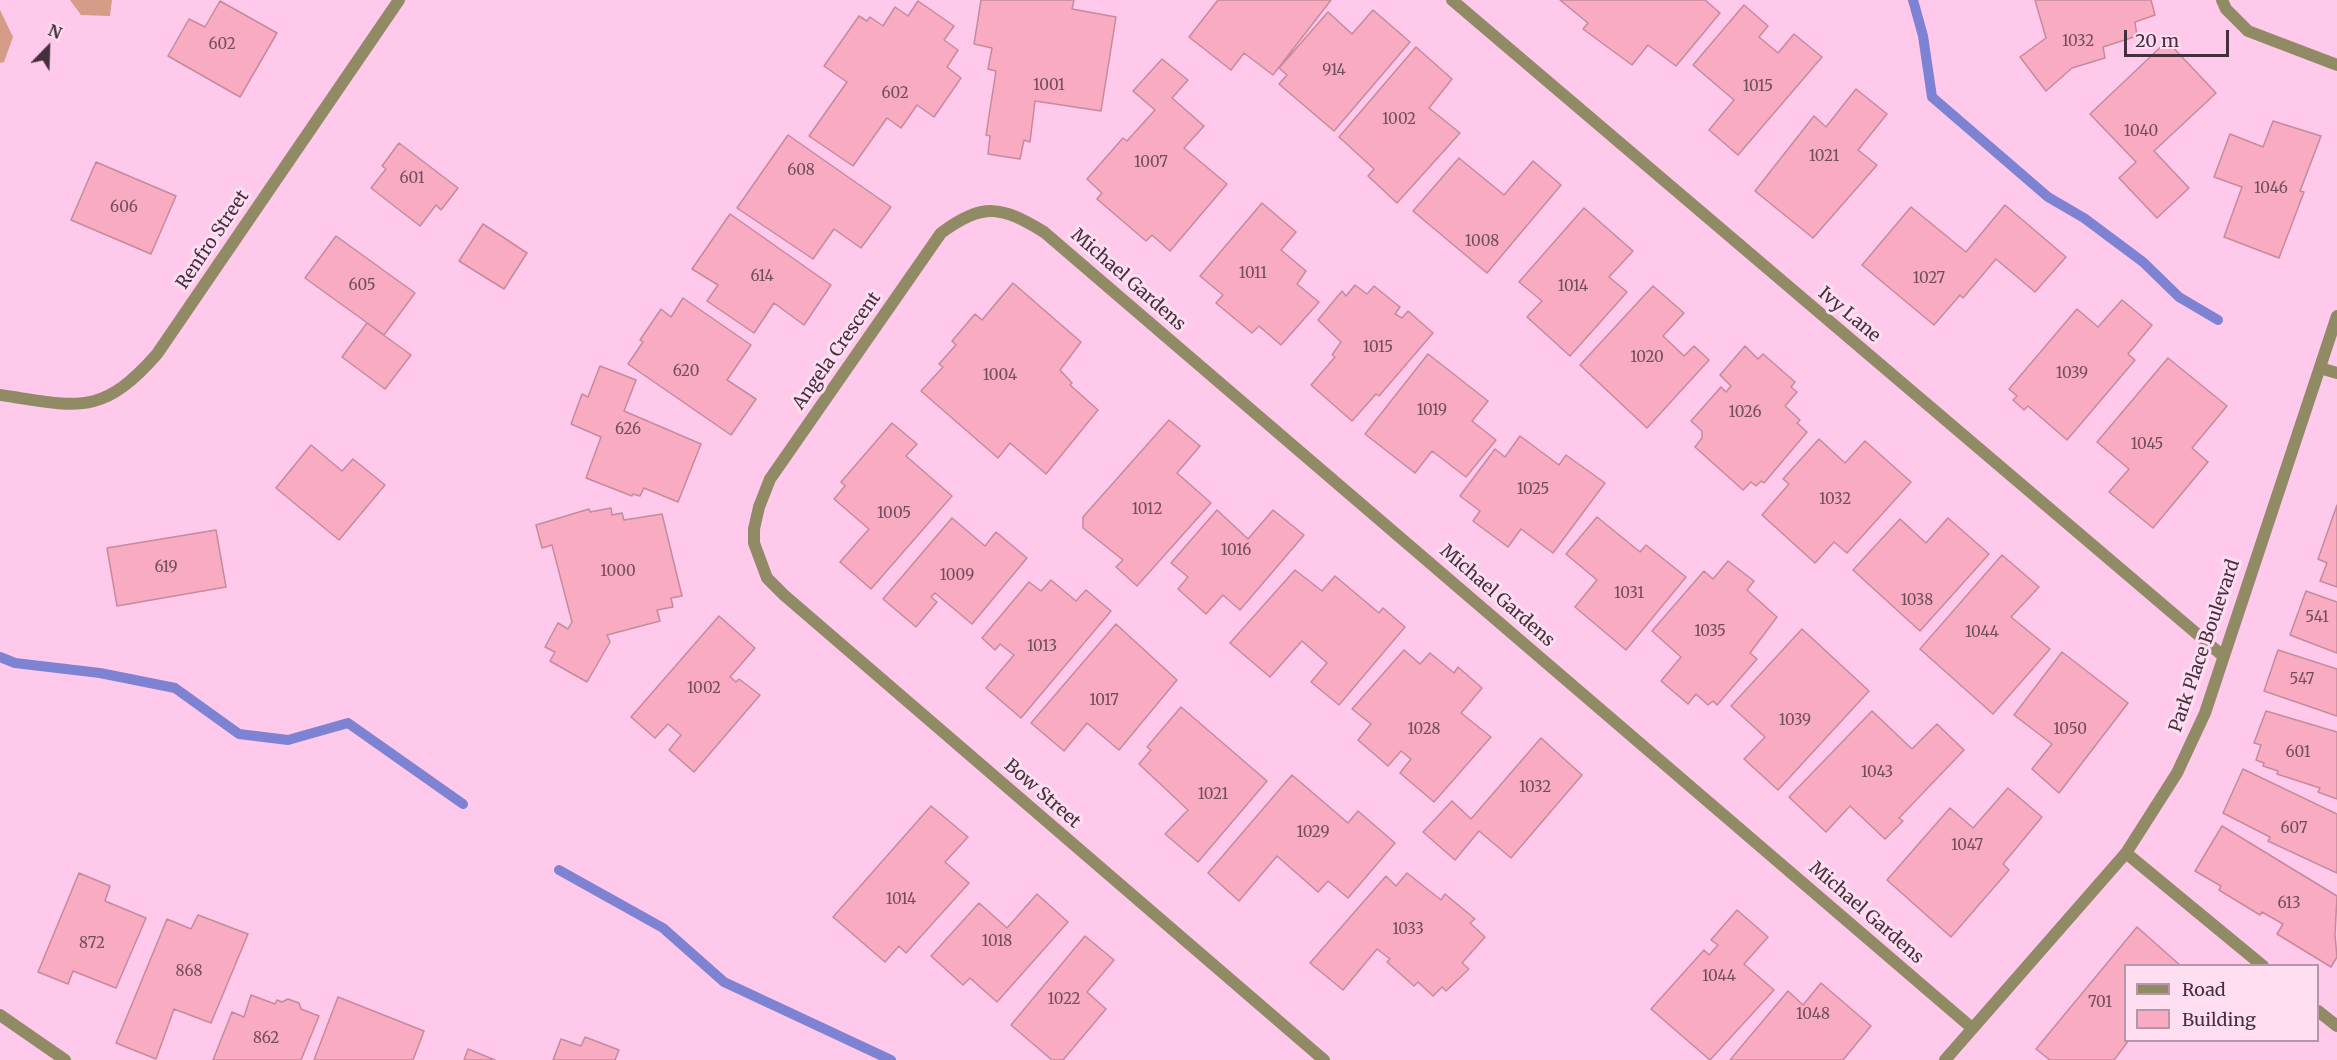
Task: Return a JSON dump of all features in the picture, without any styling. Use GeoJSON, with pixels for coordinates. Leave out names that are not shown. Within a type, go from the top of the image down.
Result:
{"type":"FeatureCollection","features":[{"type":"Feature","properties":{"kind":"street","name":"Renfro Street"},"geometry":{"type":"LineString","coordinates":[[0,395],[71,405],[95,403],[119,392],[138,376],[157,354],[399,0]]}},
{"type":"Feature","properties":{"kind":"street","name":"Ivy Lane"},"geometry":{"type":"LineString","coordinates":[[1452,0],[2223,657]]}},
{"type":"Feature","properties":{"kind":"street"},"geometry":{"type":"LineString","coordinates":[[2222,0],[2226,9],[2248,31],[2337,65]]}},
{"type":"Feature","properties":{"kind":"street","name":"Angela Crescent"},"geometry":{"type":"LineString","coordinates":[[754,543],[759,507],[770,479],[941,233],[963,218],[988,210]]}},
{"type":"Feature","properties":{"kind":"street","name":"Michael Gardens"},"geometry":{"type":"LineString","coordinates":[[988,210],[1017,216],[1044,232],[1972,1028]]}},
{"type":"Feature","properties":{"kind":"street","name":"Park Place Boulevard"},"geometry":{"type":"LineString","coordinates":[[1945,1060],[2126,853],[2177,773],[2205,713],[2337,316]]}},
{"type":"Feature","properties":{"kind":"street"},"geometry":{"type":"LineString","coordinates":[[2320,368],[2337,373]]}},
{"type":"Feature","properties":{"kind":"street","name":"Bow Street"},"geometry":{"type":"LineString","coordinates":[[754,543],[767,578],[784,595],[1323,1060]]}},
{"type":"Feature","properties":{"kind":"street"},"geometry":{"type":"LineString","coordinates":[[2126,853],[2261,964]]}},
{"type":"Feature","properties":{"kind":"street"},"geometry":{"type":"LineString","coordinates":[[2319,1012],[2337,1026]]}},
{"type":"Feature","properties":{"kind":"street"},"geometry":{"type":"LineString","coordinates":[[0,1015],[66,1060]]}},
{"type":"Feature","properties":{"kind":"shaded area"},"geometry":{"type":"Polygon","coordinates":[[[70,0],[112,0],[110,16],[81,15],[70,0]]]}},
{"type":"Feature","properties":{"kind":"shaded area"},"geometry":{"type":"Polygon","coordinates":[[[0,10],[13,37],[4,62],[0,63],[0,10]]]}},
{"type":"Feature","properties":{"kind":"building"},"geometry":{"type":"Polygon","coordinates":[[[981,0],[1074,0],[1072,9],[1116,17],[1101,111],[1035,101],[1030,142],[1024,140],[1020,159],[988,154],[990,136],[986,135],[996,71],[988,69],[992,48],[974,44],[981,0]]]}},
{"type":"Feature","properties":{"kind":"building"},"geometry":{"type":"Polygon","coordinates":[[[1218,0],[1331,0],[1273,75],[1244,53],[1231,70],[1189,37],[1218,0]]]}},
{"type":"Feature","properties":{"kind":"building"},"geometry":{"type":"Polygon","coordinates":[[[1560,0],[1705,0],[1720,13],[1676,66],[1648,45],[1632,65],[1583,29],[1588,23],[1560,0]]]}},
{"type":"Feature","properties":{"kind":"building"},"geometry":{"type":"Polygon","coordinates":[[[2035,0],[2151,0],[2155,15],[2135,22],[2137,36],[2103,47],[2105,58],[2072,68],[2046,91],[2020,57],[2046,38],[2035,0]]]}},
{"type":"Feature","properties":{"kind":"building"},"geometry":{"type":"Polygon","coordinates":[[[220,1],[277,33],[240,97],[168,56],[189,19],[205,27],[220,1]]]}},
{"type":"Feature","properties":{"kind":"building"},"geometry":{"type":"Polygon","coordinates":[[[918,1],[954,26],[944,40],[958,50],[947,67],[961,78],[934,117],[917,105],[901,128],[887,118],[853,166],[809,136],[847,82],[824,66],[859,16],[867,21],[870,17],[883,26],[895,7],[908,16],[918,1]]]}},
{"type":"Feature","properties":{"kind":"building"},"geometry":{"type":"Polygon","coordinates":[[[1744,5],[1768,26],[1759,37],[1778,53],[1794,34],[1822,57],[1738,155],[1709,130],[1734,100],[1693,65],[1744,5]]]}},
{"type":"Feature","properties":{"kind":"building"},"geometry":{"type":"Polygon","coordinates":[[[1373,10],[1410,42],[1334,131],[1279,84],[1287,75],[1279,68],[1328,12],[1352,34],[1373,10]]]}},
{"type":"Feature","properties":{"kind":"building"},"geometry":{"type":"Polygon","coordinates":[[[2167,41],[2216,93],[2154,151],[2189,188],[2157,218],[2119,178],[2136,162],[2090,114],[2167,41]]]}},
{"type":"Feature","properties":{"kind":"building"},"geometry":{"type":"Polygon","coordinates":[[[1416,47],[1452,79],[1429,108],[1460,133],[1397,203],[1368,176],[1374,169],[1339,137],[1416,47]]]}},
{"type":"Feature","properties":{"kind":"building"},"geometry":{"type":"Polygon","coordinates":[[[1162,59],[1188,80],[1172,98],[1204,126],[1184,148],[1227,184],[1170,251],[1152,235],[1146,241],[1097,199],[1102,193],[1087,179],[1123,138],[1127,141],[1155,110],[1133,91],[1162,59]]]}},
{"type":"Feature","properties":{"kind":"building"},"geometry":{"type":"Polygon","coordinates":[[[1856,89],[1887,114],[1858,150],[1877,165],[1813,238],[1755,191],[1814,116],[1826,127],[1856,89]]]}},
{"type":"Feature","properties":{"kind":"building"},"geometry":{"type":"Polygon","coordinates":[[[2273,121],[2321,136],[2300,191],[2304,192],[2279,258],[2224,237],[2242,187],[2214,177],[2230,134],[2263,147],[2273,121]]]}},
{"type":"Feature","properties":{"kind":"building"},"geometry":{"type":"Polygon","coordinates":[[[788,135],[891,207],[861,248],[834,229],[813,259],[737,208],[788,135]]]}},
{"type":"Feature","properties":{"kind":"building"},"geometry":{"type":"Polygon","coordinates":[[[399,143],[458,188],[441,210],[436,205],[420,226],[371,188],[386,169],[382,166],[399,143]]]}},
{"type":"Feature","properties":{"kind":"building"},"geometry":{"type":"Polygon","coordinates":[[[1459,158],[1504,195],[1533,161],[1561,185],[1487,273],[1413,211],[1459,158]]]}},
{"type":"Feature","properties":{"kind":"building"},"geometry":{"type":"Polygon","coordinates":[[[96,162],[176,196],[151,254],[71,220],[96,162]]]}},
{"type":"Feature","properties":{"kind":"building"},"geometry":{"type":"Polygon","coordinates":[[[1262,203],[1296,232],[1281,250],[1306,271],[1297,284],[1319,302],[1281,345],[1259,326],[1252,333],[1216,303],[1223,295],[1200,276],[1262,203]]]}},
{"type":"Feature","properties":{"kind":"building"},"geometry":{"type":"Polygon","coordinates":[[[2005,205],[2066,257],[2035,292],[1996,259],[1963,298],[1960,295],[1934,325],[1862,265],[1911,207],[1966,252],[2005,205]]]}},
{"type":"Feature","properties":{"kind":"building"},"geometry":{"type":"Polygon","coordinates":[[[1584,208],[1633,251],[1609,277],[1627,292],[1570,356],[1527,317],[1542,301],[1519,282],[1584,208]]]}},
{"type":"Feature","properties":{"kind":"building"},"geometry":{"type":"Polygon","coordinates":[[[730,214],[831,285],[804,325],[774,303],[754,333],[707,301],[718,285],[692,269],[730,214]]]}},
{"type":"Feature","properties":{"kind":"building"},"geometry":{"type":"Polygon","coordinates":[[[483,224],[527,253],[504,289],[459,261],[483,224]]]}},
{"type":"Feature","properties":{"kind":"building"},"geometry":{"type":"Polygon","coordinates":[[[336,236],[415,293],[384,335],[305,278],[336,236]]]}},
{"type":"Feature","properties":{"kind":"building"},"geometry":{"type":"Polygon","coordinates":[[[1013,283],[1081,342],[1060,370],[1072,383],[1070,385],[1098,410],[1046,474],[1010,443],[998,458],[921,391],[943,367],[939,364],[956,345],[952,341],[975,314],[982,320],[1013,283]]]}},
{"type":"Feature","properties":{"kind":"building"},"geometry":{"type":"Polygon","coordinates":[[[1355,285],[1367,294],[1374,286],[1400,307],[1395,314],[1402,318],[1408,311],[1433,333],[1379,396],[1376,394],[1352,421],[1311,385],[1335,357],[1332,355],[1341,342],[1318,320],[1342,291],[1346,296],[1355,285]]]}},
{"type":"Feature","properties":{"kind":"building"},"geometry":{"type":"Polygon","coordinates":[[[1653,286],[1684,313],[1663,336],[1684,356],[1694,346],[1709,360],[1647,428],[1580,365],[1653,286]]]}},
{"type":"Feature","properties":{"kind":"building"},"geometry":{"type":"Polygon","coordinates":[[[683,298],[751,345],[727,380],[756,399],[731,435],[628,364],[643,342],[640,340],[661,309],[671,317],[683,298]]]}},
{"type":"Feature","properties":{"kind":"building"},"geometry":{"type":"Polygon","coordinates":[[[2122,300],[2152,325],[2128,354],[2135,360],[2067,440],[2028,406],[2024,410],[2013,400],[2017,396],[2009,389],[2077,309],[2098,327],[2122,300]]]}},
{"type":"Feature","properties":{"kind":"building"},"geometry":{"type":"Polygon","coordinates":[[[367,323],[411,355],[385,389],[342,357],[367,323]]]}},
{"type":"Feature","properties":{"kind":"building"},"geometry":{"type":"Polygon","coordinates":[[[1745,346],[1758,359],[1763,354],[1795,382],[1791,387],[1797,392],[1785,406],[1800,420],[1797,423],[1807,432],[1764,483],[1761,481],[1756,486],[1751,482],[1743,490],[1695,447],[1702,438],[1702,431],[1691,421],[1721,387],[1726,392],[1731,386],[1720,375],[1745,346]]]}},
{"type":"Feature","properties":{"kind":"building"},"geometry":{"type":"Polygon","coordinates":[[[1428,354],[1488,401],[1472,421],[1496,440],[1466,477],[1432,451],[1415,473],[1365,434],[1428,354]]]}},
{"type":"Feature","properties":{"kind":"building"},"geometry":{"type":"Polygon","coordinates":[[[2168,358],[2227,406],[2192,448],[2208,462],[2153,528],[2109,492],[2129,469],[2097,442],[2168,358]]]}},
{"type":"Feature","properties":{"kind":"building"},"geometry":{"type":"Polygon","coordinates":[[[600,366],[636,380],[624,411],[701,444],[678,502],[644,488],[640,496],[633,494],[632,496],[586,478],[601,437],[571,424],[582,394],[588,397],[600,366]]]}},
{"type":"Feature","properties":{"kind":"building"},"geometry":{"type":"Polygon","coordinates":[[[1169,420],[1200,446],[1177,473],[1211,503],[1137,586],[1116,567],[1123,560],[1083,528],[1083,517],[1169,420]]]}},
{"type":"Feature","properties":{"kind":"building"},"geometry":{"type":"Polygon","coordinates":[[[892,423],[917,444],[906,456],[952,496],[871,589],[840,562],[869,529],[834,499],[845,486],[841,482],[892,423]]]}},
{"type":"Feature","properties":{"kind":"building"},"geometry":{"type":"Polygon","coordinates":[[[1520,436],[1559,465],[1566,455],[1605,483],[1553,553],[1521,529],[1508,547],[1473,521],[1480,511],[1460,496],[1495,449],[1505,457],[1520,436]]]}},
{"type":"Feature","properties":{"kind":"building"},"geometry":{"type":"Polygon","coordinates":[[[1819,439],[1845,463],[1865,441],[1911,482],[1847,553],[1834,542],[1815,563],[1762,515],[1789,484],[1783,479],[1819,439]]]}},
{"type":"Feature","properties":{"kind":"building"},"geometry":{"type":"Polygon","coordinates":[[[311,445],[342,471],[353,459],[385,485],[339,540],[276,488],[311,445]]]}},
{"type":"Feature","properties":{"kind":"building"},"geometry":{"type":"Polygon","coordinates":[[[2337,505],[2337,587],[2320,581],[2327,563],[2318,559],[2337,505]]]}},
{"type":"Feature","properties":{"kind":"building"},"geometry":{"type":"Polygon","coordinates":[[[611,508],[612,515],[622,513],[624,520],[662,514],[682,596],[671,598],[673,607],[657,610],[660,621],[607,635],[610,642],[587,682],[550,661],[555,652],[545,647],[558,623],[568,629],[572,622],[552,545],[542,548],[536,525],[589,509],[590,512],[611,508]]]}},
{"type":"Feature","properties":{"kind":"building"},"geometry":{"type":"Polygon","coordinates":[[[1217,510],[1248,539],[1273,510],[1304,535],[1240,610],[1223,595],[1206,614],[1178,589],[1188,577],[1171,563],[1217,510]]]}},
{"type":"Feature","properties":{"kind":"building"},"geometry":{"type":"Polygon","coordinates":[[[1597,517],[1640,552],[1646,545],[1686,577],[1626,650],[1575,607],[1597,580],[1566,554],[1597,517]]]}},
{"type":"Feature","properties":{"kind":"building"},"geometry":{"type":"Polygon","coordinates":[[[952,518],[985,546],[996,532],[1027,558],[972,624],[935,593],[931,597],[937,602],[916,627],[883,599],[952,518]]]}},
{"type":"Feature","properties":{"kind":"building"},"geometry":{"type":"Polygon","coordinates":[[[1948,518],[1989,554],[1920,631],[1853,570],[1900,519],[1926,543],[1948,518]]]}},
{"type":"Feature","properties":{"kind":"building"},"geometry":{"type":"Polygon","coordinates":[[[216,530],[226,587],[117,606],[107,548],[216,530]]]}},
{"type":"Feature","properties":{"kind":"building"},"geometry":{"type":"Polygon","coordinates":[[[2002,555],[2039,587],[2011,617],[2050,649],[1993,714],[1920,649],[2002,555]]]}},
{"type":"Feature","properties":{"kind":"building"},"geometry":{"type":"Polygon","coordinates":[[[1728,561],[1754,581],[1747,590],[1777,617],[1750,653],[1757,659],[1717,705],[1713,701],[1708,705],[1696,694],[1688,704],[1661,681],[1681,657],[1652,631],[1704,571],[1713,579],[1728,561]]]}},
{"type":"Feature","properties":{"kind":"building"},"geometry":{"type":"Polygon","coordinates":[[[1295,570],[1322,591],[1335,576],[1379,613],[1383,608],[1405,627],[1339,705],[1311,682],[1327,663],[1302,641],[1270,677],[1230,643],[1295,570]]]}},
{"type":"Feature","properties":{"kind":"building"},"geometry":{"type":"Polygon","coordinates":[[[1051,580],[1076,601],[1086,590],[1111,611],[1021,718],[986,688],[1014,655],[1000,644],[995,650],[982,638],[1029,582],[1041,591],[1051,580]]]}},
{"type":"Feature","properties":{"kind":"building"},"geometry":{"type":"Polygon","coordinates":[[[2306,591],[2337,602],[2337,653],[2290,635],[2306,591]]]}},
{"type":"Feature","properties":{"kind":"building"},"geometry":{"type":"Polygon","coordinates":[[[719,616],[755,648],[730,677],[736,682],[739,679],[760,695],[694,772],[669,750],[681,735],[668,724],[655,738],[631,717],[719,616]]]}},
{"type":"Feature","properties":{"kind":"building"},"geometry":{"type":"Polygon","coordinates":[[[1116,624],[1177,680],[1119,750],[1087,723],[1064,751],[1031,723],[1116,624]]]}},
{"type":"Feature","properties":{"kind":"building"},"geometry":{"type":"Polygon","coordinates":[[[1802,629],[1869,691],[1778,790],[1744,759],[1765,737],[1731,706],[1802,629]]]}},
{"type":"Feature","properties":{"kind":"building"},"geometry":{"type":"Polygon","coordinates":[[[1404,650],[1420,664],[1430,653],[1454,673],[1458,667],[1482,688],[1461,713],[1491,737],[1434,802],[1400,773],[1411,759],[1401,751],[1388,766],[1358,740],[1371,724],[1352,709],[1404,650]]]}},
{"type":"Feature","properties":{"kind":"building"},"geometry":{"type":"Polygon","coordinates":[[[2278,650],[2337,669],[2337,716],[2264,691],[2278,650]]]}},
{"type":"Feature","properties":{"kind":"building"},"geometry":{"type":"Polygon","coordinates":[[[2062,652],[2128,703],[2059,793],[2032,769],[2052,744],[2014,715],[2062,652]]]}},
{"type":"Feature","properties":{"kind":"building"},"geometry":{"type":"Polygon","coordinates":[[[1181,707],[1267,781],[1198,862],[1165,834],[1188,810],[1139,764],[1151,750],[1147,747],[1181,707]]]}},
{"type":"Feature","properties":{"kind":"building"},"geometry":{"type":"Polygon","coordinates":[[[1872,711],[1912,749],[1937,724],[1964,750],[1899,818],[1903,821],[1885,839],[1850,806],[1826,832],[1789,797],[1872,711]]]}},
{"type":"Feature","properties":{"kind":"building"},"geometry":{"type":"Polygon","coordinates":[[[2266,711],[2337,732],[2337,799],[2318,792],[2320,788],[2277,774],[2278,771],[2263,766],[2264,763],[2256,760],[2261,745],[2254,743],[2266,711]]]}},
{"type":"Feature","properties":{"kind":"building"},"geometry":{"type":"Polygon","coordinates":[[[1541,738],[1582,775],[1511,858],[1479,831],[1455,860],[1423,832],[1452,801],[1471,819],[1541,738]]]}},
{"type":"Feature","properties":{"kind":"building"},"geometry":{"type":"Polygon","coordinates":[[[2243,769],[2337,814],[2337,873],[2268,841],[2270,837],[2223,813],[2243,769]]]}},
{"type":"Feature","properties":{"kind":"building"},"geometry":{"type":"Polygon","coordinates":[[[1292,775],[1348,823],[1358,811],[1395,843],[1348,898],[1328,881],[1318,892],[1277,856],[1239,901],[1208,873],[1292,775]]]}},
{"type":"Feature","properties":{"kind":"building"},"geometry":{"type":"Polygon","coordinates":[[[2008,788],[2042,817],[2003,864],[2009,870],[1951,937],[1887,880],[1950,808],[1973,828],[2008,788]]]}},
{"type":"Feature","properties":{"kind":"building"},"geometry":{"type":"Polygon","coordinates":[[[931,806],[968,837],[945,862],[969,883],[906,953],[899,946],[885,962],[833,917],[931,806]]]}},
{"type":"Feature","properties":{"kind":"building"},"geometry":{"type":"Polygon","coordinates":[[[2222,826],[2337,896],[2335,935],[2337,957],[2331,967],[2277,934],[2283,924],[2262,912],[2260,915],[2219,890],[2221,886],[2195,871],[2222,826]]]}},
{"type":"Feature","properties":{"kind":"building"},"geometry":{"type":"Polygon","coordinates":[[[79,873],[110,886],[105,901],[146,918],[116,988],[73,971],[68,984],[38,972],[79,873]]]}},
{"type":"Feature","properties":{"kind":"building"},"geometry":{"type":"Polygon","coordinates":[[[1407,873],[1441,900],[1445,894],[1475,919],[1470,923],[1485,937],[1462,963],[1469,969],[1446,991],[1442,987],[1433,996],[1418,982],[1414,986],[1387,962],[1390,959],[1377,949],[1343,990],[1310,963],[1386,876],[1396,886],[1407,873]]]}},
{"type":"Feature","properties":{"kind":"building"},"geometry":{"type":"Polygon","coordinates":[[[1037,894],[1068,922],[997,1002],[970,978],[963,985],[931,956],[979,903],[1007,928],[1037,894]]]}},
{"type":"Feature","properties":{"kind":"building"},"geometry":{"type":"Polygon","coordinates":[[[1737,910],[1768,937],[1744,964],[1774,990],[1710,1060],[1651,1009],[1704,950],[1709,955],[1718,945],[1711,940],[1737,910]]]}},
{"type":"Feature","properties":{"kind":"building"},"geometry":{"type":"Polygon","coordinates":[[[198,915],[248,934],[211,1023],[174,1009],[156,1059],[116,1043],[167,919],[191,929],[198,915]]]}},
{"type":"Feature","properties":{"kind":"building"},"geometry":{"type":"Polygon","coordinates":[[[2137,927],[2179,964],[2124,964],[2124,1042],[2128,1042],[2114,1060],[2050,1060],[2036,1049],[2137,927]]]}},
{"type":"Feature","properties":{"kind":"building"},"geometry":{"type":"Polygon","coordinates":[[[1085,936],[1114,960],[1087,992],[1106,1009],[1063,1060],[1052,1060],[1011,1025],[1085,936]]]}},
{"type":"Feature","properties":{"kind":"building"},"geometry":{"type":"Polygon","coordinates":[[[1821,983],[1871,1026],[1843,1060],[1730,1060],[1788,991],[1803,1005],[1821,983]]]}},
{"type":"Feature","properties":{"kind":"building"},"geometry":{"type":"Polygon","coordinates":[[[251,995],[275,1004],[277,1000],[282,1002],[288,999],[299,1003],[301,1009],[319,1016],[301,1060],[213,1060],[232,1012],[244,1017],[251,995]]]}},
{"type":"Feature","properties":{"kind":"building"},"geometry":{"type":"Polygon","coordinates":[[[338,997],[424,1031],[413,1060],[314,1060],[338,997]]]}},
{"type":"Feature","properties":{"kind":"building"},"geometry":{"type":"Polygon","coordinates":[[[585,1037],[619,1050],[615,1060],[553,1060],[561,1039],[581,1046],[585,1037]]]}},
{"type":"Feature","properties":{"kind":"building"},"geometry":{"type":"Polygon","coordinates":[[[468,1049],[495,1060],[464,1060],[468,1049]]]}},
{"type":"Feature","properties":{"kind":"waterway"},"geometry":{"type":"LineString","coordinates":[[1913,0],[1923,36],[1932,97],[2048,197],[2084,218],[2143,262],[2179,297],[2218,320]]}},
{"type":"Feature","properties":{"kind":"waterway"},"geometry":{"type":"LineString","coordinates":[[0,657],[15,663],[100,673],[175,688],[239,734],[288,740],[348,723],[463,804]]}},
{"type":"Feature","properties":{"kind":"waterway"},"geometry":{"type":"LineString","coordinates":[[559,870],[663,928],[724,982],[891,1060]]}}]}
